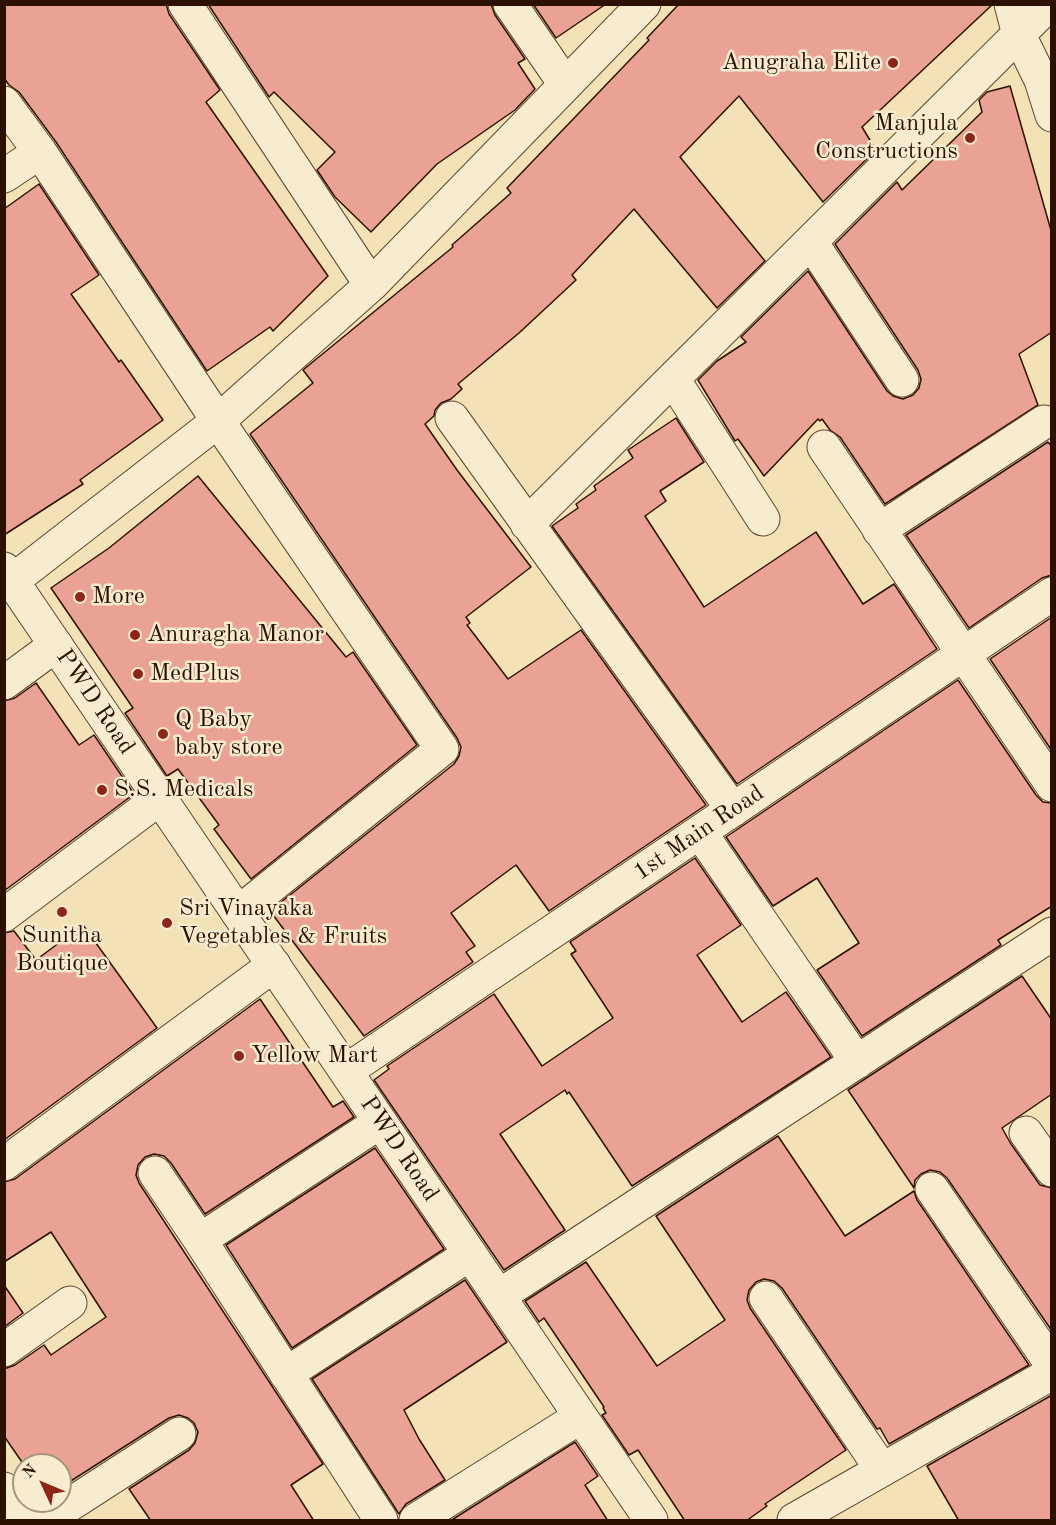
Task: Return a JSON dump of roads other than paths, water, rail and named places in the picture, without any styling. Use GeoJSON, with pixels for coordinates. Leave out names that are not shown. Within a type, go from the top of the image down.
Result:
{"type":"FeatureCollection","features":[{"type":"Feature","properties":{"kind":"street"},"geometry":{"type":"LineString","coordinates":[[185,4],[370,285]]}},
{"type":"Feature","properties":{"kind":"street"},"geometry":{"type":"LineString","coordinates":[[510,4],[565,84]]}},
{"type":"Feature","properties":{"kind":"street"},"geometry":{"type":"LineString","coordinates":[[8,575],[218,421],[370,285],[644,4]]}},
{"type":"Feature","properties":{"kind":"street"},"geometry":{"type":"LineString","coordinates":[[527,524],[811,242],[1015,20],[1049,4]]}},
{"type":"Feature","properties":{"kind":"street"},"geometry":{"type":"LineString","coordinates":[[1015,20],[1041,80],[1052,115]]}},
{"type":"Feature","properties":{"kind":"street"},"geometry":{"type":"LineString","coordinates":[[4,103],[40,152],[218,421],[442,749],[238,913]]}},
{"type":"Feature","properties":{"kind":"street"},"geometry":{"type":"LineString","coordinates":[[4,176],[40,152]]}},
{"type":"Feature","properties":{"kind":"street"},"geometry":{"type":"LineString","coordinates":[[811,242],[902,380]]}},
{"type":"Feature","properties":{"kind":"street"},"geometry":{"type":"LineString","coordinates":[[673,379],[763,519]]}},
{"type":"Feature","properties":{"kind":"street"},"geometry":{"type":"LineString","coordinates":[[452,418],[732,810]]}},
{"type":"Feature","properties":{"kind":"street"},"geometry":{"type":"LineString","coordinates":[[879,530],[1044,422]]}},
{"type":"Feature","properties":{"kind":"street"},"geometry":{"type":"LineString","coordinates":[[824,447],[962,655],[1052,785]]}},
{"type":"Feature","properties":{"kind":"street","name":"PWD Road"},"geometry":{"type":"LineString","coordinates":[[8,575],[651,1521]]}},
{"type":"Feature","properties":{"kind":"street","name":"1st Main Road"},"geometry":{"type":"LineString","coordinates":[[346,1071],[1052,594]]}},
{"type":"Feature","properties":{"kind":"street"},"geometry":{"type":"LineString","coordinates":[[4,683],[56,645]]}},
{"type":"Feature","properties":{"kind":"street"},"geometry":{"type":"LineString","coordinates":[[4,915],[160,798]]}},
{"type":"Feature","properties":{"kind":"street"},"geometry":{"type":"LineString","coordinates":[[700,832],[857,1062]]}},
{"type":"Feature","properties":{"kind":"street"},"geometry":{"type":"LineString","coordinates":[[499,1296],[1052,934]]}},
{"type":"Feature","properties":{"kind":"street"},"geometry":{"type":"LineString","coordinates":[[4,1164],[274,965]]}},
{"type":"Feature","properties":{"kind":"street"},"geometry":{"type":"LineString","coordinates":[[200,1240],[380,1122]]}},
{"type":"Feature","properties":{"kind":"street"},"geometry":{"type":"LineString","coordinates":[[1026,1133],[1052,1170]]}},
{"type":"Feature","properties":{"kind":"street"},"geometry":{"type":"LineString","coordinates":[[155,1173],[381,1521]]}},
{"type":"Feature","properties":{"kind":"street"},"geometry":{"type":"LineString","coordinates":[[932,1189],[1052,1365]]}},
{"type":"Feature","properties":{"kind":"street"},"geometry":{"type":"LineString","coordinates":[[286,1374],[470,1254]]}},
{"type":"Feature","properties":{"kind":"street"},"geometry":{"type":"LineString","coordinates":[[766,1298],[882,1470]]}},
{"type":"Feature","properties":{"kind":"street"},"geometry":{"type":"LineString","coordinates":[[4,1350],[70,1303]]}},
{"type":"Feature","properties":{"kind":"street"},"geometry":{"type":"LineString","coordinates":[[794,1521],[1052,1373]]}},
{"type":"Feature","properties":{"kind":"street"},"geometry":{"type":"LineString","coordinates":[[416,1521],[580,1417]]}},
{"type":"Feature","properties":{"kind":"street"},"geometry":{"type":"LineString","coordinates":[[46,1521],[179,1434]]}},
{"type":"Feature","properties":{"kind":"street"},"geometry":{"type":"LineString","coordinates":[[4,1489],[26,1521]]}},
{"type":"Feature","properties":{"kind":"place","name":"Anugraha Elite"},"geometry":{"type":"Point","coordinates":[893,63]}},
{"type":"Feature","properties":{"kind":"place","name":"Manjula Constructions"},"geometry":{"type":"Point","coordinates":[970,138]}},
{"type":"Feature","properties":{"kind":"place","name":"More"},"geometry":{"type":"Point","coordinates":[80,597]}},
{"type":"Feature","properties":{"kind":"place","name":"Anuragha Manor"},"geometry":{"type":"Point","coordinates":[135,635]}},
{"type":"Feature","properties":{"kind":"place","name":"MedPlus"},"geometry":{"type":"Point","coordinates":[138,674]}},
{"type":"Feature","properties":{"kind":"place","name":"Q Baby baby store"},"geometry":{"type":"Point","coordinates":[163,734]}},
{"type":"Feature","properties":{"kind":"place","name":"S.S. Medicals"},"geometry":{"type":"Point","coordinates":[102,790]}},
{"type":"Feature","properties":{"kind":"place","name":"Sunitha Boutique"},"geometry":{"type":"Point","coordinates":[62,912]}},
{"type":"Feature","properties":{"kind":"place","name":"Sri Vinayaka Vegetables & Fruits"},"geometry":{"type":"Point","coordinates":[167,923]}},
{"type":"Feature","properties":{"kind":"place","name":"Yellow Mart"},"geometry":{"type":"Point","coordinates":[239,1056]}}]}
